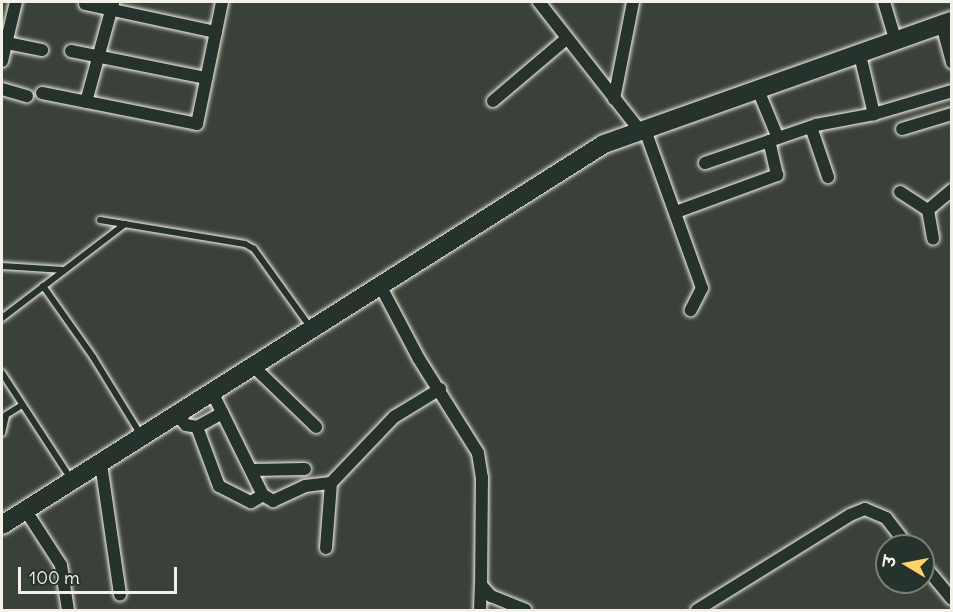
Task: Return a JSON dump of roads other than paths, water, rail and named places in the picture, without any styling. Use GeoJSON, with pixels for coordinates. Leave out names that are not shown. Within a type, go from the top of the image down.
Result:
{"type":"FeatureCollection","features":[{"type":"Feature","properties":{"kind":"main road"},"geometry":{"type":"LineString","coordinates":[[2,525],[314,331],[574,160],[604,144],[946,23]]}},
{"type":"Feature","properties":{"kind":"street"},"geometry":{"type":"LineString","coordinates":[[2,61],[4,42],[16,2]]}},
{"type":"Feature","properties":{"kind":"street"},"geometry":{"type":"LineString","coordinates":[[42,93],[196,124],[222,2]]}},
{"type":"Feature","properties":{"kind":"street"},"geometry":{"type":"LineString","coordinates":[[614,99],[633,2]]}},
{"type":"Feature","properties":{"kind":"street"},"geometry":{"type":"LineString","coordinates":[[884,2],[896,42]]}},
{"type":"Feature","properties":{"kind":"street"},"geometry":{"type":"LineString","coordinates":[[85,4],[112,6],[216,32]]}},
{"type":"Feature","properties":{"kind":"street"},"geometry":{"type":"LineString","coordinates":[[544,4],[566,39],[643,131],[676,212],[702,288],[691,310]]}},
{"type":"Feature","properties":{"kind":"street"},"geometry":{"type":"LineString","coordinates":[[86,102],[112,6]]}},
{"type":"Feature","properties":{"kind":"street"},"geometry":{"type":"LineString","coordinates":[[946,23],[951,63]]}},
{"type":"Feature","properties":{"kind":"street"},"geometry":{"type":"LineString","coordinates":[[493,101],[566,39]]}},
{"type":"Feature","properties":{"kind":"street"},"geometry":{"type":"LineString","coordinates":[[4,42],[42,50]]}},
{"type":"Feature","properties":{"kind":"street"},"geometry":{"type":"LineString","coordinates":[[72,51],[206,78]]}},
{"type":"Feature","properties":{"kind":"street"},"geometry":{"type":"LineString","coordinates":[[860,55],[874,114]]}},
{"type":"Feature","properties":{"kind":"street"},"geometry":{"type":"LineString","coordinates":[[2,89],[27,96]]}},
{"type":"Feature","properties":{"kind":"street"},"geometry":{"type":"LineString","coordinates":[[676,212],[777,175],[773,139],[758,90]]}},
{"type":"Feature","properties":{"kind":"street"},"geometry":{"type":"LineString","coordinates":[[705,163],[811,127],[874,114],[951,91]]}},
{"type":"Feature","properties":{"kind":"street"},"geometry":{"type":"LineString","coordinates":[[902,129],[951,114]]}},
{"type":"Feature","properties":{"kind":"street"},"geometry":{"type":"LineString","coordinates":[[811,127],[828,177]]}},
{"type":"Feature","properties":{"kind":"street"},"geometry":{"type":"LineString","coordinates":[[928,210],[951,190]]}},
{"type":"Feature","properties":{"kind":"street"},"geometry":{"type":"LineString","coordinates":[[900,192],[928,210],[933,239]]}},
{"type":"Feature","properties":{"kind":"street"},"geometry":{"type":"LineString","coordinates":[[381,287],[419,359],[440,389],[481,464],[482,585],[480,610]]}},
{"type":"Feature","properties":{"kind":"street"},"geometry":{"type":"LineString","coordinates":[[255,368],[316,427]]}},
{"type":"Feature","properties":{"kind":"street"},"geometry":{"type":"LineString","coordinates":[[326,548],[331,483],[394,417],[440,389]]}},
{"type":"Feature","properties":{"kind":"street"},"geometry":{"type":"LineString","coordinates":[[213,394],[263,495],[273,501],[305,486],[331,483]]}},
{"type":"Feature","properties":{"kind":"street"},"geometry":{"type":"LineString","coordinates":[[178,416],[186,425],[197,427],[222,412]]}},
{"type":"Feature","properties":{"kind":"street"},"geometry":{"type":"LineString","coordinates":[[197,427],[219,486],[251,502],[263,495]]}},
{"type":"Feature","properties":{"kind":"street"},"geometry":{"type":"LineString","coordinates":[[101,464],[120,595]]}},
{"type":"Feature","properties":{"kind":"street"},"geometry":{"type":"LineString","coordinates":[[251,470],[305,469]]}},
{"type":"Feature","properties":{"kind":"street"},"geometry":{"type":"LineString","coordinates":[[697,610],[850,515],[865,509],[886,518],[899,534]]}},
{"type":"Feature","properties":{"kind":"street"},"geometry":{"type":"LineString","coordinates":[[26,511],[61,565],[68,610]]}},
{"type":"Feature","properties":{"kind":"street"},"geometry":{"type":"LineString","coordinates":[[935,579],[951,599]]}},
{"type":"Feature","properties":{"kind":"street"},"geometry":{"type":"LineString","coordinates":[[482,585],[491,596],[525,610]]}},
{"type":"Feature","properties":{"kind":"lane"},"geometry":{"type":"LineString","coordinates":[[100,220],[245,244],[254,249],[314,331]]}},
{"type":"Feature","properties":{"kind":"lane"},"geometry":{"type":"LineString","coordinates":[[2,318],[125,224]]}},
{"type":"Feature","properties":{"kind":"lane"},"geometry":{"type":"LineString","coordinates":[[2,266],[64,270]]}},
{"type":"Feature","properties":{"kind":"lane"},"geometry":{"type":"LineString","coordinates":[[43,286],[93,357],[142,438]]}},
{"type":"Feature","properties":{"kind":"lane"},"geometry":{"type":"LineString","coordinates":[[2,373],[73,482]]}},
{"type":"Feature","properties":{"kind":"lane"},"geometry":{"type":"LineString","coordinates":[[6,416],[22,405]]}},
{"type":"Feature","properties":{"kind":"lane"},"geometry":{"type":"LineString","coordinates":[[2,408],[6,416],[2,433]]}}]}
